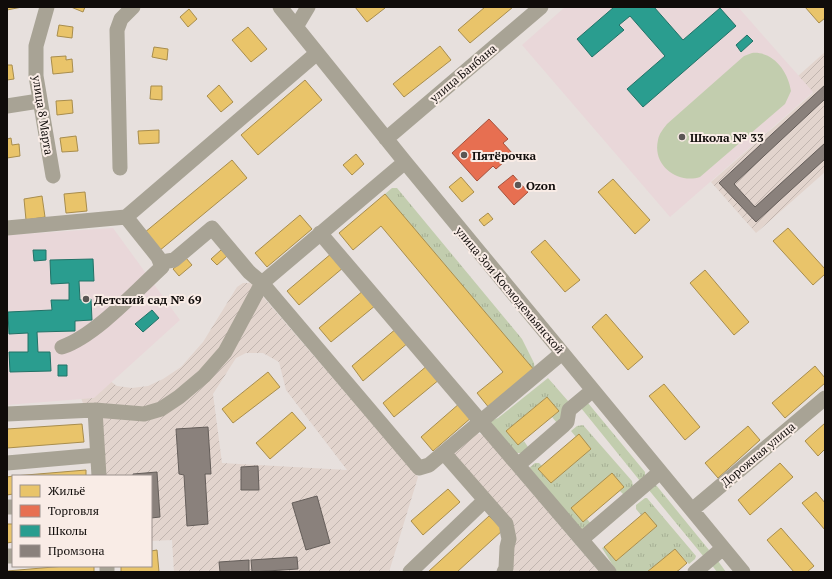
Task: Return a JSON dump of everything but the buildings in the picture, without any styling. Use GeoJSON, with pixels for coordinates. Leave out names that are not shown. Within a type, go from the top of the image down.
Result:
{"type":"FeatureCollection","features":[{"type":"Feature","properties":{"kind":"street","name":"улица 8 Марта"},"geometry":{"type":"LineString","coordinates":[[46,7],[36,46],[36,76],[39,101],[53,176]]}},
{"type":"Feature","properties":{"kind":"street"},"geometry":{"type":"LineString","coordinates":[[120,168],[117,30],[121,19],[133,7]]}},
{"type":"Feature","properties":{"kind":"street","name":"улица Зои Космодемьянской"},"geometry":{"type":"LineString","coordinates":[[280,7],[386,139],[743,572]]}},
{"type":"Feature","properties":{"kind":"street"},"geometry":{"type":"LineString","coordinates":[[296,27],[308,7]]}},
{"type":"Feature","properties":{"kind":"street","name":"улица Банбана"},"geometry":{"type":"LineString","coordinates":[[386,139],[541,7]]}},
{"type":"Feature","properties":{"kind":"street"},"geometry":{"type":"LineString","coordinates":[[7,228],[126,217],[318,53]]}},
{"type":"Feature","properties":{"kind":"street"},"geometry":{"type":"LineString","coordinates":[[7,106],[39,101]]}},
{"type":"Feature","properties":{"kind":"street"},"geometry":{"type":"LineString","coordinates":[[7,414],[95,410],[144,414],[161,409],[180,397],[204,376],[226,352],[262,283],[405,162]]}},
{"type":"Feature","properties":{"kind":"street"},"geometry":{"type":"LineString","coordinates":[[62,347],[73,343],[90,332],[162,267],[162,262],[126,217]]}},
{"type":"Feature","properties":{"kind":"street"},"geometry":{"type":"LineString","coordinates":[[162,262],[174,260],[212,228],[249,272],[262,283],[419,468],[429,465],[444,453],[562,353]]}},
{"type":"Feature","properties":{"kind":"street"},"geometry":{"type":"LineString","coordinates":[[320,233],[610,572]]}},
{"type":"Feature","properties":{"kind":"street"},"geometry":{"type":"LineString","coordinates":[[518,465],[567,422],[569,410],[592,390]]}},
{"type":"Feature","properties":{"kind":"street","name":"Дорожная улица"},"geometry":{"type":"LineString","coordinates":[[692,510],[825,398]]}},
{"type":"Feature","properties":{"kind":"street"},"geometry":{"type":"LineString","coordinates":[[95,410],[99,475]]}},
{"type":"Feature","properties":{"kind":"street"},"geometry":{"type":"LineString","coordinates":[[444,453],[506,524],[509,531],[509,539],[506,547],[506,568],[504,572]]}},
{"type":"Feature","properties":{"kind":"street"},"geometry":{"type":"LineString","coordinates":[[7,463],[98,455]]}},
{"type":"Feature","properties":{"kind":"street"},"geometry":{"type":"LineString","coordinates":[[582,539],[660,472]]}},
{"type":"Feature","properties":{"kind":"street"},"geometry":{"type":"LineString","coordinates":[[410,572],[485,500]]}},
{"type":"Feature","properties":{"kind":"street"},"geometry":{"type":"LineString","coordinates":[[695,572],[723,548]]}},
{"type":"Feature","properties":{"kind":"shaded area","name":"Школа № 33"},"geometry":{"type":"Polygon","coordinates":[[[565,7],[738,7],[813,92],[670,217],[522,45],[565,7]]]}},
{"type":"Feature","properties":{"kind":"shaded area"},"geometry":{"type":"Polygon","coordinates":[[[825,52],[825,172],[756,233],[711,182],[813,93],[798,76],[825,52]]]}},
{"type":"Feature","properties":{"kind":"shaded area","name":"Детский сад № 69"},"geometry":{"type":"Polygon","coordinates":[[[113,228],[180,320],[94,398],[7,405],[7,235],[113,228]]]}},
{"type":"Feature","properties":{"kind":"shaded area"},"geometry":{"type":"Polygon","coordinates":[[[243,283],[253,285],[418,477],[389,572],[174,572],[172,540],[152,541],[152,475],[93,475],[89,420],[80,395],[106,378],[117,386],[132,388],[148,386],[163,379],[181,367],[203,342],[237,287],[243,283]],[[246,353],[236,358],[213,394],[222,463],[347,470],[286,390],[279,362],[263,353],[246,353]]]}},
{"type":"Feature","properties":{"kind":"shaded area"},"geometry":{"type":"Polygon","coordinates":[[[476,433],[483,435],[599,572],[508,572],[510,548],[453,454],[476,433]]]}},
{"type":"Feature","properties":{"kind":"green space"},"geometry":{"type":"Polygon","coordinates":[[[752,53],[767,55],[778,64],[787,76],[791,91],[785,104],[700,177],[683,178],[668,171],[659,158],[657,149],[660,134],[667,124],[744,56],[752,53]]]}},
{"type":"Feature","properties":{"kind":"green space"},"geometry":{"type":"Polygon","coordinates":[[[392,188],[397,188],[522,339],[534,363],[535,371],[385,194],[392,188]]]}},
{"type":"Feature","properties":{"kind":"green space"},"geometry":{"type":"Polygon","coordinates":[[[548,378],[568,401],[563,418],[557,423],[552,417],[559,411],[547,397],[506,431],[518,445],[524,441],[528,447],[522,453],[513,453],[488,422],[498,418],[548,378]]]}},
{"type":"Feature","properties":{"kind":"green space"},"geometry":{"type":"Polygon","coordinates":[[[588,403],[645,472],[645,476],[640,481],[581,408],[588,403]]]}},
{"type":"Feature","properties":{"kind":"green space"},"geometry":{"type":"Polygon","coordinates":[[[583,425],[632,481],[633,486],[624,495],[620,491],[624,487],[612,473],[583,522],[587,519],[591,524],[583,531],[528,469],[535,463],[539,463],[542,466],[538,469],[551,483],[591,449],[579,435],[576,437],[571,431],[577,426],[583,425]]]}},
{"type":"Feature","properties":{"kind":"green space"},"geometry":{"type":"Polygon","coordinates":[[[656,485],[709,550],[704,557],[648,489],[656,485]]]}},
{"type":"Feature","properties":{"kind":"green space"},"geometry":{"type":"Polygon","coordinates":[[[647,498],[696,556],[695,559],[689,564],[675,549],[647,572],[617,572],[602,548],[604,547],[616,561],[656,527],[645,512],[641,515],[636,509],[636,505],[647,498]]]}},
{"type":"Feature","properties":{"kind":"green space"},"geometry":{"type":"Polygon","coordinates":[[[718,561],[726,572],[717,572],[711,564],[718,561]]]}},
{"type":"Feature","properties":{"kind":"place","name":"Школа № 33"},"geometry":{"type":"Point","coordinates":[682,137]}},
{"type":"Feature","properties":{"kind":"place","name":"Пятёрочка"},"geometry":{"type":"Point","coordinates":[464,155]}},
{"type":"Feature","properties":{"kind":"place","name":"Ozon"},"geometry":{"type":"Point","coordinates":[518,185]}},
{"type":"Feature","properties":{"kind":"place","name":"Детский сад № 69"},"geometry":{"type":"Point","coordinates":[86,299]}}]}
